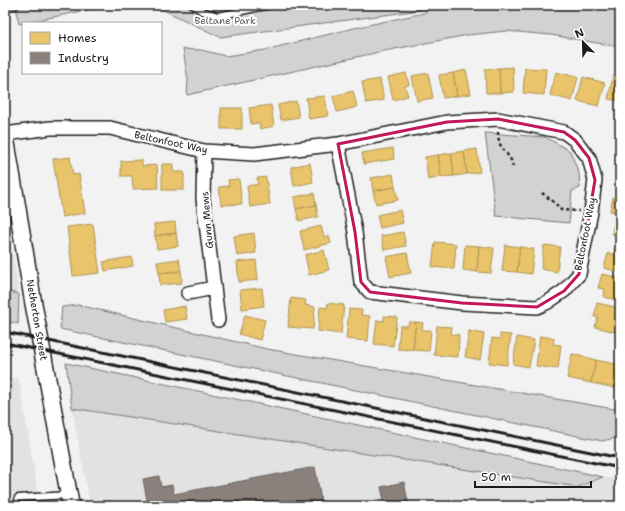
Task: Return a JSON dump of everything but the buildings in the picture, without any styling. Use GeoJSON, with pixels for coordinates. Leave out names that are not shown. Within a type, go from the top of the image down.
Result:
{"type":"FeatureCollection","features":[{"type":"Feature","properties":{"kind":"street","name":"Beltonfoot Way"},"geometry":{"type":"LineString","coordinates":[[5,134],[50,128],[110,128],[204,151],[254,154],[338,144],[447,122],[498,119],[564,132],[575,140],[589,158],[595,180],[591,212],[579,274],[564,291],[548,302],[537,307],[462,303],[370,292],[361,282],[355,232],[338,144]]}},
{"type":"Feature","properties":{"kind":"street","name":"Netherton Street"},"geometry":{"type":"LineString","coordinates":[[5,134],[34,308],[70,500]]}},
{"type":"Feature","properties":{"kind":"street","name":"Gunn Mews"},"geometry":{"type":"LineString","coordinates":[[204,151],[203,198],[218,320]]}},
{"type":"Feature","properties":{"kind":"street"},"geometry":{"type":"LineString","coordinates":[[188,293],[214,288]]}},
{"type":"Feature","properties":{"kind":"lane"},"geometry":{"type":"LineString","coordinates":[[5,7],[16,5]]}},
{"type":"Feature","properties":{"kind":"lane"},"geometry":{"type":"LineString","coordinates":[[193,5],[202,11],[218,16],[270,5]]}},
{"type":"Feature","properties":{"kind":"lane"},"geometry":{"type":"LineString","coordinates":[[18,498],[70,500]]}},
{"type":"Feature","properties":{"kind":"path"},"geometry":{"type":"LineString","coordinates":[[498,119],[499,143],[512,160],[513,167]]}},
{"type":"Feature","properties":{"kind":"path"},"geometry":{"type":"LineString","coordinates":[[542,193],[555,203],[561,210],[591,212]]}},
{"type":"Feature","properties":{"kind":"highlighted area"},"geometry":{"type":"Polygon","coordinates":[[[498,119],[564,132],[575,140],[589,158],[595,180],[579,274],[564,291],[537,307],[462,303],[370,292],[361,282],[355,232],[338,144],[447,122],[498,119]]]}},
{"type":"Feature","properties":{"kind":"shaded area"},"geometry":{"type":"Polygon","coordinates":[[[5,209],[19,294],[5,291],[5,209]]]}},
{"type":"Feature","properties":{"kind":"shaded area"},"geometry":{"type":"Polygon","coordinates":[[[5,376],[19,379],[40,506],[5,506],[5,376]]]}},
{"type":"Feature","properties":{"kind":"shaded area"},"geometry":{"type":"Polygon","coordinates":[[[72,408],[578,487],[603,477],[620,480],[620,506],[90,506],[72,408]]]}},
{"type":"Feature","properties":{"kind":"green space"},"geometry":{"type":"Polygon","coordinates":[[[16,5],[112,5],[29,22],[22,22],[19,24],[16,5]]]}},
{"type":"Feature","properties":{"kind":"green space","name":"Beltane Park"},"geometry":{"type":"Polygon","coordinates":[[[153,5],[620,5],[620,47],[551,35],[506,31],[468,35],[379,52],[187,95],[188,80],[183,49],[201,50],[226,56],[265,50],[354,28],[424,13],[429,9],[220,37],[153,5]]]}},
{"type":"Feature","properties":{"kind":"green space"},"geometry":{"type":"Polygon","coordinates":[[[485,133],[545,137],[570,151],[579,173],[580,188],[572,191],[569,223],[496,216],[485,133]]]}},
{"type":"Feature","properties":{"kind":"green space"},"geometry":{"type":"Polygon","coordinates":[[[5,291],[19,294],[18,324],[5,321],[5,291]]]}},
{"type":"Feature","properties":{"kind":"green space"},"geometry":{"type":"Polygon","coordinates":[[[78,305],[267,349],[620,410],[620,437],[602,441],[60,329],[62,307],[78,305]]]}},
{"type":"Feature","properties":{"kind":"green space"},"geometry":{"type":"Polygon","coordinates":[[[66,363],[603,477],[578,487],[72,408],[66,363]]]}},
{"type":"Feature","properties":{"kind":"railway"},"geometry":{"type":"LineString","coordinates":[[5,332],[620,458]]}},
{"type":"Feature","properties":{"kind":"railway"},"geometry":{"type":"LineString","coordinates":[[5,343],[620,468]]}}]}
